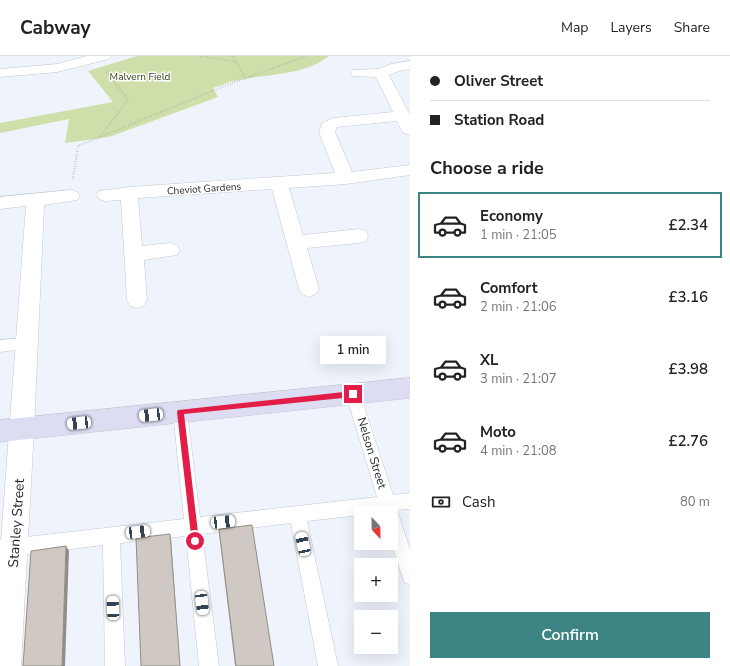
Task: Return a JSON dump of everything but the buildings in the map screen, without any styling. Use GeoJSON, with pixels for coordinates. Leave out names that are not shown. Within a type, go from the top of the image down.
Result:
{"type":"FeatureCollection","features":[{"type":"Feature","properties":{"kind":"main road"},"geometry":{"type":"LineString","coordinates":[[11,430],[410,388]]}},
{"type":"Feature","properties":{"kind":"street"},"geometry":{"type":"LineString","coordinates":[[0,73],[57,68],[100,57]]}},
{"type":"Feature","properties":{"kind":"street"},"geometry":{"type":"LineString","coordinates":[[358,73],[381,72],[410,66]]}},
{"type":"Feature","properties":{"kind":"street"},"geometry":{"type":"LineString","coordinates":[[346,178],[327,132],[328,126],[333,123],[406,123],[381,72]]}},
{"type":"Feature","properties":{"kind":"street"},"geometry":{"type":"LineString","coordinates":[[326,108],[333,123]]}},
{"type":"Feature","properties":{"kind":"street","name":"Cheviot Gardens"},"geometry":{"type":"LineString","coordinates":[[105,195],[346,178],[410,170]]}},
{"type":"Feature","properties":{"kind":"street"},"geometry":{"type":"LineString","coordinates":[[279,182],[309,289]]}},
{"type":"Feature","properties":{"kind":"street"},"geometry":{"type":"LineString","coordinates":[[129,193],[137,300]]}},
{"type":"Feature","properties":{"kind":"street"},"geometry":{"type":"LineString","coordinates":[[0,203],[71,196]]}},
{"type":"Feature","properties":{"kind":"street","name":"Stanley Street"},"geometry":{"type":"LineString","coordinates":[[6,666],[7,548],[11,430],[26,344],[36,199]]}},
{"type":"Feature","properties":{"kind":"street"},"geometry":{"type":"LineString","coordinates":[[296,242],[359,236]]}},
{"type":"Feature","properties":{"kind":"street"},"geometry":{"type":"LineString","coordinates":[[134,254],[170,250]]}},
{"type":"Feature","properties":{"kind":"lane"},"geometry":{"type":"LineString","coordinates":[[0,346],[26,344]]}},
{"type":"Feature","properties":{"kind":"lane","name":"Nelson Street"},"geometry":{"type":"LineString","coordinates":[[353,394],[388,506]]}},
{"type":"Feature","properties":{"kind":"lane"},"geometry":{"type":"LineString","coordinates":[[180,412],[209,666]]}},
{"type":"Feature","properties":{"kind":"lane"},"geometry":{"type":"LineString","coordinates":[[398,507],[410,501]]}},
{"type":"Feature","properties":{"kind":"lane"},"geometry":{"type":"LineString","coordinates":[[7,548],[297,514],[354,512]]}},
{"type":"Feature","properties":{"kind":"lane"},"geometry":{"type":"LineString","coordinates":[[297,514],[328,666]]}},
{"type":"Feature","properties":{"kind":"lane"},"geometry":{"type":"LineString","coordinates":[[111,535],[115,666]]}},
{"type":"Feature","properties":{"kind":"lane","name":"Nelson Street"},"geometry":{"type":"LineString","coordinates":[[398,537],[410,576]]}},
{"type":"Feature","properties":{"kind":"path"},"geometry":{"type":"LineString","coordinates":[[200,56],[237,62]]}},
{"type":"Feature","properties":{"kind":"path"},"geometry":{"type":"LineString","coordinates":[[234,56],[245,78]]}},
{"type":"Feature","properties":{"kind":"path"},"geometry":{"type":"LineString","coordinates":[[71,196],[71,186],[78,146],[245,78],[306,56]]}},
{"type":"Feature","properties":{"kind":"path"},"geometry":{"type":"LineString","coordinates":[[100,57],[128,100],[101,136]]}},
{"type":"Feature","properties":{"kind":"green space","name":"Malvern Field"},"geometry":{"type":"Polygon","coordinates":[[[137,56],[329,56],[319,63],[296,71],[226,83],[213,88],[218,97],[109,137],[65,143],[69,119],[0,133],[0,123],[113,102],[88,71],[137,56]]]}},
{"type":"Feature","properties":{"kind":"route"},"geometry":{"type":"LineString","coordinates":[[195,541],[180,412],[353,394]]}}]}
